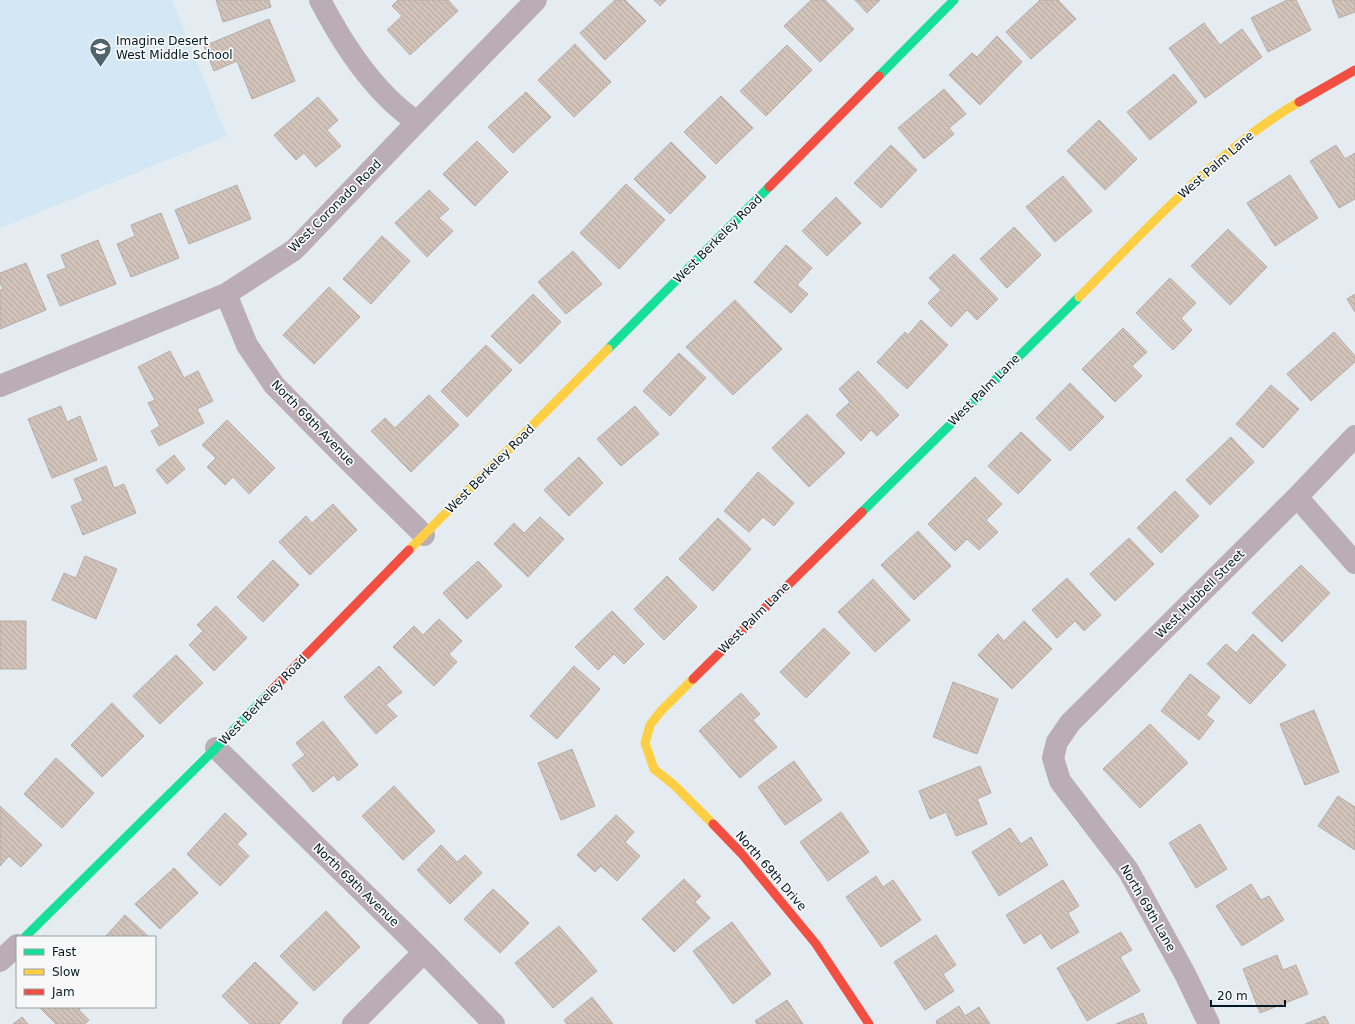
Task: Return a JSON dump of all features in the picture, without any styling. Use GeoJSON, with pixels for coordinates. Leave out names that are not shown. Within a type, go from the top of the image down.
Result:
{"type":"FeatureCollection","features":[{"type":"Feature","properties":{"kind":"street"},"geometry":{"type":"LineString","coordinates":[[320,0],[334,27],[358,63],[388,98],[416,122]]}},
{"type":"Feature","properties":{"kind":"street","name":"West Coronado Road"},"geometry":{"type":"LineString","coordinates":[[0,386],[226,294],[294,250],[416,122],[536,0]]}},
{"type":"Feature","properties":{"kind":"street","name":"West Berkeley Road"},"geometry":{"type":"LineString","coordinates":[[26,936],[216,748],[424,534],[954,0]]}},
{"type":"Feature","properties":{"kind":"street","name":"West Palm Lane"},"geometry":{"type":"LineString","coordinates":[[645,743],[650,725],[661,711],[1105,271],[1161,213],[1207,170],[1254,132],[1283,111],[1355,70]]}},
{"type":"Feature","properties":{"kind":"street","name":"North 69th Avenue"},"geometry":{"type":"LineString","coordinates":[[226,294],[247,345],[274,385],[424,534]]}},
{"type":"Feature","properties":{"kind":"street","name":"West Hubbell Street"},"geometry":{"type":"LineString","coordinates":[[1053,758],[1057,742],[1070,723],[1297,498],[1355,436]]}},
{"type":"Feature","properties":{"kind":"street"},"geometry":{"type":"LineString","coordinates":[[1297,498],[1355,563]]}},
{"type":"Feature","properties":{"kind":"street","name":"North 69th Drive"},"geometry":{"type":"LineString","coordinates":[[645,743],[654,769],[674,785],[741,853],[816,944],[869,1024]]}},
{"type":"Feature","properties":{"kind":"street","name":"North 69th Avenue"},"geometry":{"type":"LineString","coordinates":[[216,748],[424,952],[494,1024]]}},
{"type":"Feature","properties":{"kind":"street","name":"North 69th Lane"},"geometry":{"type":"LineString","coordinates":[[1053,758],[1060,781],[1128,870],[1185,974],[1209,1024]]}},
{"type":"Feature","properties":{"kind":"street"},"geometry":{"type":"LineString","coordinates":[[0,961],[16,946]]}},
{"type":"Feature","properties":{"kind":"street"},"geometry":{"type":"LineString","coordinates":[[353,1024],[424,952]]}},
{"type":"Feature","properties":{"kind":"shaded area","name":"Imagine Desert West Middle School"},"geometry":{"type":"Polygon","coordinates":[[[0,0],[172,0],[227,136],[0,228],[0,0]]]}},
{"type":"Feature","properties":{"kind":"building"},"geometry":{"type":"Polygon","coordinates":[[[216,0],[269,0],[271,7],[223,22],[216,0]]]}},
{"type":"Feature","properties":{"kind":"building"},"geometry":{"type":"Polygon","coordinates":[[[398,0],[448,0],[458,11],[410,55],[387,30],[402,16],[392,6],[398,0]]]}},
{"type":"Feature","properties":{"kind":"building"},"geometry":{"type":"Polygon","coordinates":[[[615,0],[625,0],[646,21],[605,60],[580,33],[615,0]]]}},
{"type":"Feature","properties":{"kind":"building"},"geometry":{"type":"Polygon","coordinates":[[[654,0],[666,0],[660,6],[654,0]]]}},
{"type":"Feature","properties":{"kind":"building"},"geometry":{"type":"Polygon","coordinates":[[[811,0],[825,0],[854,29],[820,62],[784,26],[811,0]]]}},
{"type":"Feature","properties":{"kind":"building"},"geometry":{"type":"Polygon","coordinates":[[[855,0],[880,0],[867,13],[855,0]]]}},
{"type":"Feature","properties":{"kind":"building"},"geometry":{"type":"Polygon","coordinates":[[[1040,0],[1058,0],[1076,19],[1031,59],[1006,32],[1040,0]]]}},
{"type":"Feature","properties":{"kind":"building"},"geometry":{"type":"Polygon","coordinates":[[[1287,0],[1296,0],[1311,30],[1268,52],[1251,18],[1287,0]]]}},
{"type":"Feature","properties":{"kind":"building"},"geometry":{"type":"Polygon","coordinates":[[[1332,0],[1355,0],[1355,12],[1339,18],[1332,0]]]}},
{"type":"Feature","properties":{"kind":"building"},"geometry":{"type":"Polygon","coordinates":[[[269,19],[295,81],[252,99],[237,61],[214,71],[204,46],[269,19]]]}},
{"type":"Feature","properties":{"kind":"building"},"geometry":{"type":"Polygon","coordinates":[[[1204,23],[1220,45],[1242,29],[1262,57],[1205,98],[1169,48],[1204,23]]]}},
{"type":"Feature","properties":{"kind":"building"},"geometry":{"type":"Polygon","coordinates":[[[997,36],[1022,62],[980,105],[949,75],[972,53],[977,57],[997,36]]]}},
{"type":"Feature","properties":{"kind":"building"},"geometry":{"type":"Polygon","coordinates":[[[575,44],[611,82],[574,117],[538,80],[575,44]]]}},
{"type":"Feature","properties":{"kind":"building"},"geometry":{"type":"Polygon","coordinates":[[[787,45],[812,70],[766,116],[740,91],[787,45]]]}},
{"type":"Feature","properties":{"kind":"building"},"geometry":{"type":"Polygon","coordinates":[[[1174,74],[1197,102],[1150,140],[1127,112],[1174,74]]]}},
{"type":"Feature","properties":{"kind":"building"},"geometry":{"type":"Polygon","coordinates":[[[944,89],[966,114],[949,128],[954,134],[924,159],[898,128],[944,89]]]}},
{"type":"Feature","properties":{"kind":"building"},"geometry":{"type":"Polygon","coordinates":[[[526,92],[551,117],[513,153],[488,127],[526,92]]]}},
{"type":"Feature","properties":{"kind":"building"},"geometry":{"type":"Polygon","coordinates":[[[721,96],[753,128],[716,164],[684,132],[721,96]]]}},
{"type":"Feature","properties":{"kind":"building"},"geometry":{"type":"Polygon","coordinates":[[[318,97],[338,120],[327,130],[341,146],[316,167],[304,153],[296,160],[274,135],[318,97]]]}},
{"type":"Feature","properties":{"kind":"building"},"geometry":{"type":"Polygon","coordinates":[[[1099,120],[1137,159],[1105,190],[1067,151],[1099,120]]]}},
{"type":"Feature","properties":{"kind":"building"},"geometry":{"type":"Polygon","coordinates":[[[477,141],[508,172],[475,206],[443,174],[477,141]]]}},
{"type":"Feature","properties":{"kind":"building"},"geometry":{"type":"Polygon","coordinates":[[[671,142],[706,177],[670,214],[634,179],[671,142]]]}},
{"type":"Feature","properties":{"kind":"building"},"geometry":{"type":"Polygon","coordinates":[[[891,145],[917,170],[881,208],[854,183],[891,145]]]}},
{"type":"Feature","properties":{"kind":"building"},"geometry":{"type":"Polygon","coordinates":[[[1336,145],[1345,159],[1355,153],[1355,199],[1339,208],[1310,161],[1336,145]]]}},
{"type":"Feature","properties":{"kind":"building"},"geometry":{"type":"Polygon","coordinates":[[[1290,175],[1318,218],[1275,246],[1247,203],[1290,175]]]}},
{"type":"Feature","properties":{"kind":"building"},"geometry":{"type":"Polygon","coordinates":[[[1063,176],[1092,211],[1055,242],[1026,207],[1063,176]]]}},
{"type":"Feature","properties":{"kind":"building"},"geometry":{"type":"Polygon","coordinates":[[[626,184],[665,220],[619,269],[580,233],[626,184]]]}},
{"type":"Feature","properties":{"kind":"building"},"geometry":{"type":"Polygon","coordinates":[[[237,185],[251,219],[189,244],[175,210],[237,185]]]}},
{"type":"Feature","properties":{"kind":"building"},"geometry":{"type":"Polygon","coordinates":[[[429,190],[449,209],[439,218],[453,231],[427,257],[395,223],[429,190]]]}},
{"type":"Feature","properties":{"kind":"building"},"geometry":{"type":"Polygon","coordinates":[[[836,197],[861,223],[827,256],[802,231],[836,197]]]}},
{"type":"Feature","properties":{"kind":"building"},"geometry":{"type":"Polygon","coordinates":[[[161,213],[179,258],[131,277],[117,244],[135,236],[131,225],[161,213]]]}},
{"type":"Feature","properties":{"kind":"building"},"geometry":{"type":"Polygon","coordinates":[[[1014,227],[1041,255],[1007,288],[980,259],[1014,227]]]}},
{"type":"Feature","properties":{"kind":"building"},"geometry":{"type":"Polygon","coordinates":[[[1228,229],[1267,267],[1230,305],[1191,266],[1228,229]]]}},
{"type":"Feature","properties":{"kind":"building"},"geometry":{"type":"Polygon","coordinates":[[[382,236],[410,261],[371,304],[343,279],[382,236]]]}},
{"type":"Feature","properties":{"kind":"building"},"geometry":{"type":"Polygon","coordinates":[[[98,240],[116,284],[60,306],[47,275],[66,268],[61,255],[98,240]]]}},
{"type":"Feature","properties":{"kind":"building"},"geometry":{"type":"Polygon","coordinates":[[[786,245],[812,268],[797,285],[808,294],[791,313],[754,282],[786,245]]]}},
{"type":"Feature","properties":{"kind":"building"},"geometry":{"type":"Polygon","coordinates":[[[573,251],[602,284],[566,314],[538,282],[573,251]]]}},
{"type":"Feature","properties":{"kind":"building"},"geometry":{"type":"Polygon","coordinates":[[[954,254],[998,299],[977,320],[967,310],[951,327],[928,303],[941,290],[929,278],[954,254]]]}},
{"type":"Feature","properties":{"kind":"building"},"geometry":{"type":"Polygon","coordinates":[[[26,263],[46,310],[0,329],[0,290],[3,289],[0,283],[0,273],[26,263]]]}},
{"type":"Feature","properties":{"kind":"building"},"geometry":{"type":"Polygon","coordinates":[[[1170,278],[1196,303],[1181,318],[1192,330],[1173,350],[1136,313],[1170,278]]]}},
{"type":"Feature","properties":{"kind":"building"},"geometry":{"type":"Polygon","coordinates":[[[329,287],[360,317],[314,364],[283,335],[329,287]]]}},
{"type":"Feature","properties":{"kind":"building"},"geometry":{"type":"Polygon","coordinates":[[[533,294],[561,322],[520,364],[491,336],[533,294]]]}},
{"type":"Feature","properties":{"kind":"building"},"geometry":{"type":"Polygon","coordinates":[[[1355,294],[1355,312],[1347,299],[1355,294]]]}},
{"type":"Feature","properties":{"kind":"building"},"geometry":{"type":"Polygon","coordinates":[[[735,300],[782,349],[733,395],[686,347],[735,300]]]}},
{"type":"Feature","properties":{"kind":"building"},"geometry":{"type":"Polygon","coordinates":[[[921,320],[948,345],[907,389],[877,362],[905,332],[908,335],[921,320]]]}},
{"type":"Feature","properties":{"kind":"building"},"geometry":{"type":"Polygon","coordinates":[[[1123,328],[1147,352],[1132,366],[1142,376],[1115,402],[1082,369],[1123,328]]]}},
{"type":"Feature","properties":{"kind":"building"},"geometry":{"type":"Polygon","coordinates":[[[1334,332],[1355,356],[1355,362],[1311,401],[1287,374],[1334,332]]]}},
{"type":"Feature","properties":{"kind":"building"},"geometry":{"type":"Polygon","coordinates":[[[486,345],[512,370],[467,417],[441,391],[486,345]]]}},
{"type":"Feature","properties":{"kind":"building"},"geometry":{"type":"Polygon","coordinates":[[[170,351],[184,378],[198,371],[213,401],[197,409],[204,423],[159,446],[151,431],[160,426],[148,403],[155,400],[138,367],[170,351]]]}},
{"type":"Feature","properties":{"kind":"building"},"geometry":{"type":"Polygon","coordinates":[[[679,353],[706,378],[670,416],[643,391],[679,353]]]}},
{"type":"Feature","properties":{"kind":"building"},"geometry":{"type":"Polygon","coordinates":[[[858,371],[899,415],[877,436],[871,430],[861,441],[836,415],[850,402],[839,389],[858,371]]]}},
{"type":"Feature","properties":{"kind":"building"},"geometry":{"type":"Polygon","coordinates":[[[1070,383],[1104,417],[1070,451],[1036,418],[1070,383]]]}},
{"type":"Feature","properties":{"kind":"building"},"geometry":{"type":"Polygon","coordinates":[[[1271,385],[1299,409],[1263,448],[1236,424],[1271,385]]]}},
{"type":"Feature","properties":{"kind":"building"},"geometry":{"type":"Polygon","coordinates":[[[429,395],[459,425],[411,472],[371,431],[385,418],[395,428],[429,395]]]}},
{"type":"Feature","properties":{"kind":"building"},"geometry":{"type":"Polygon","coordinates":[[[61,406],[67,422],[80,416],[97,460],[52,478],[28,419],[61,406]]]}},
{"type":"Feature","properties":{"kind":"building"},"geometry":{"type":"Polygon","coordinates":[[[635,406],[659,434],[621,466],[597,439],[635,406]]]}},
{"type":"Feature","properties":{"kind":"building"},"geometry":{"type":"Polygon","coordinates":[[[807,414],[845,453],[809,487],[772,448],[807,414]]]}},
{"type":"Feature","properties":{"kind":"building"},"geometry":{"type":"Polygon","coordinates":[[[227,420],[275,468],[249,494],[233,477],[225,485],[207,467],[216,458],[202,445],[227,420]]]}},
{"type":"Feature","properties":{"kind":"building"},"geometry":{"type":"Polygon","coordinates":[[[1021,432],[1051,460],[1018,494],[988,466],[1021,432]]]}},
{"type":"Feature","properties":{"kind":"building"},"geometry":{"type":"Polygon","coordinates":[[[1231,437],[1254,462],[1210,505],[1186,480],[1231,437]]]}},
{"type":"Feature","properties":{"kind":"building"},"geometry":{"type":"Polygon","coordinates":[[[174,455],[185,469],[167,484],[156,470],[174,455]]]}},
{"type":"Feature","properties":{"kind":"building"},"geometry":{"type":"Polygon","coordinates":[[[579,457],[603,483],[569,516],[544,490],[579,457]]]}},
{"type":"Feature","properties":{"kind":"building"},"geometry":{"type":"Polygon","coordinates":[[[106,466],[114,488],[124,484],[136,513],[83,535],[71,506],[83,501],[74,479],[106,466]]]}},
{"type":"Feature","properties":{"kind":"building"},"geometry":{"type":"Polygon","coordinates":[[[758,472],[794,503],[774,526],[763,517],[749,532],[724,511],[758,472]]]}},
{"type":"Feature","properties":{"kind":"building"},"geometry":{"type":"Polygon","coordinates":[[[975,477],[1002,504],[986,520],[998,532],[979,550],[967,539],[955,551],[928,524],[975,477]]]}},
{"type":"Feature","properties":{"kind":"building"},"geometry":{"type":"Polygon","coordinates":[[[1175,491],[1199,516],[1161,553],[1137,528],[1175,491]]]}},
{"type":"Feature","properties":{"kind":"building"},"geometry":{"type":"Polygon","coordinates":[[[333,504],[357,530],[310,575],[279,542],[306,516],[312,523],[333,504]]]}},
{"type":"Feature","properties":{"kind":"building"},"geometry":{"type":"Polygon","coordinates":[[[540,517],[564,539],[528,577],[494,544],[514,523],[524,533],[540,517]]]}},
{"type":"Feature","properties":{"kind":"building"},"geometry":{"type":"Polygon","coordinates":[[[718,518],[751,549],[713,591],[679,559],[718,518]]]}},
{"type":"Feature","properties":{"kind":"building"},"geometry":{"type":"Polygon","coordinates":[[[918,531],[951,566],[914,600],[881,565],[918,531]]]}},
{"type":"Feature","properties":{"kind":"building"},"geometry":{"type":"Polygon","coordinates":[[[1129,538],[1154,564],[1115,601],[1090,574],[1129,538]]]}},
{"type":"Feature","properties":{"kind":"building"},"geometry":{"type":"Polygon","coordinates":[[[85,556],[117,569],[96,619],[52,600],[64,573],[76,578],[85,556]]]}},
{"type":"Feature","properties":{"kind":"building"},"geometry":{"type":"Polygon","coordinates":[[[273,560],[299,585],[263,622],[237,597],[273,560]]]}},
{"type":"Feature","properties":{"kind":"building"},"geometry":{"type":"Polygon","coordinates":[[[478,561],[502,586],[467,619],[443,593],[478,561]]]}},
{"type":"Feature","properties":{"kind":"building"},"geometry":{"type":"Polygon","coordinates":[[[1301,565],[1330,593],[1282,642],[1252,613],[1301,565]]]}},
{"type":"Feature","properties":{"kind":"building"},"geometry":{"type":"Polygon","coordinates":[[[667,576],[697,607],[664,640],[634,609],[667,576]]]}},
{"type":"Feature","properties":{"kind":"building"},"geometry":{"type":"Polygon","coordinates":[[[1067,578],[1101,615],[1084,631],[1075,621],[1057,638],[1032,610],[1067,578]]]}},
{"type":"Feature","properties":{"kind":"building"},"geometry":{"type":"Polygon","coordinates":[[[873,579],[910,620],[875,652],[838,612],[873,579]]]}},
{"type":"Feature","properties":{"kind":"building"},"geometry":{"type":"Polygon","coordinates":[[[216,606],[247,638],[214,671],[189,645],[203,631],[197,625],[216,606]]]}},
{"type":"Feature","properties":{"kind":"building"},"geometry":{"type":"Polygon","coordinates":[[[612,611],[644,644],[624,664],[614,654],[598,670],[575,647],[612,611]]]}},
{"type":"Feature","properties":{"kind":"building"},"geometry":{"type":"Polygon","coordinates":[[[439,619],[462,641],[449,654],[457,662],[434,686],[393,647],[414,626],[423,635],[439,619]]]}},
{"type":"Feature","properties":{"kind":"building"},"geometry":{"type":"Polygon","coordinates":[[[0,621],[26,621],[26,669],[0,669],[0,621]]]}},
{"type":"Feature","properties":{"kind":"building"},"geometry":{"type":"Polygon","coordinates":[[[1024,621],[1052,649],[1012,689],[978,655],[998,634],[1004,641],[1024,621]]]}},
{"type":"Feature","properties":{"kind":"building"},"geometry":{"type":"Polygon","coordinates":[[[824,628],[850,653],[806,698],[780,672],[824,628]]]}},
{"type":"Feature","properties":{"kind":"building"},"geometry":{"type":"Polygon","coordinates":[[[1253,634],[1286,665],[1250,704],[1207,664],[1226,644],[1236,653],[1253,634]]]}},
{"type":"Feature","properties":{"kind":"building"},"geometry":{"type":"Polygon","coordinates":[[[176,655],[203,683],[160,724],[133,696],[176,655]]]}},
{"type":"Feature","properties":{"kind":"building"},"geometry":{"type":"Polygon","coordinates":[[[379,666],[402,692],[386,705],[397,716],[376,734],[344,697],[379,666]]]}},
{"type":"Feature","properties":{"kind":"building"},"geometry":{"type":"Polygon","coordinates":[[[574,666],[600,689],[557,739],[530,716],[574,666]]]}},
{"type":"Feature","properties":{"kind":"building"},"geometry":{"type":"Polygon","coordinates":[[[1190,674],[1220,697],[1206,715],[1214,721],[1199,740],[1161,711],[1190,674]]]}},
{"type":"Feature","properties":{"kind":"building"},"geometry":{"type":"Polygon","coordinates":[[[953,682],[998,699],[977,754],[933,737],[953,682]]]}},
{"type":"Feature","properties":{"kind":"building"},"geometry":{"type":"Polygon","coordinates":[[[741,693],[760,714],[753,720],[777,747],[740,778],[699,731],[741,693]]]}},
{"type":"Feature","properties":{"kind":"building"},"geometry":{"type":"Polygon","coordinates":[[[112,703],[144,736],[102,777],[71,745],[112,703]]]}},
{"type":"Feature","properties":{"kind":"building"},"geometry":{"type":"Polygon","coordinates":[[[1314,710],[1339,772],[1305,785],[1280,724],[1314,710]]]}},
{"type":"Feature","properties":{"kind":"building"},"geometry":{"type":"Polygon","coordinates":[[[323,721],[358,765],[338,781],[334,775],[313,792],[292,765],[305,755],[296,743],[323,721]]]}},
{"type":"Feature","properties":{"kind":"building"},"geometry":{"type":"Polygon","coordinates":[[[1150,724],[1188,763],[1140,808],[1103,769],[1150,724]]]}},
{"type":"Feature","properties":{"kind":"building"},"geometry":{"type":"Polygon","coordinates":[[[572,749],[595,806],[561,820],[538,763],[572,749]]]}},
{"type":"Feature","properties":{"kind":"building"},"geometry":{"type":"Polygon","coordinates":[[[56,758],[94,793],[62,828],[24,794],[56,758]]]}},
{"type":"Feature","properties":{"kind":"building"},"geometry":{"type":"Polygon","coordinates":[[[794,761],[822,800],[785,825],[758,787],[794,761]]]}},
{"type":"Feature","properties":{"kind":"building"},"geometry":{"type":"Polygon","coordinates":[[[980,766],[991,793],[977,799],[987,824],[956,836],[946,812],[930,819],[919,791],[980,766]]]}},
{"type":"Feature","properties":{"kind":"building"},"geometry":{"type":"Polygon","coordinates":[[[394,786],[435,831],[403,860],[362,816],[394,786]]]}},
{"type":"Feature","properties":{"kind":"building"},"geometry":{"type":"Polygon","coordinates":[[[1338,796],[1355,807],[1355,850],[1318,826],[1338,796]]]}},
{"type":"Feature","properties":{"kind":"building"},"geometry":{"type":"Polygon","coordinates":[[[0,806],[42,845],[21,867],[9,856],[0,866],[0,806]]]}},
{"type":"Feature","properties":{"kind":"building"},"geometry":{"type":"Polygon","coordinates":[[[841,812],[869,852],[828,881],[800,842],[841,812]]]}},
{"type":"Feature","properties":{"kind":"building"},"geometry":{"type":"Polygon","coordinates":[[[225,813],[247,834],[237,844],[249,856],[220,886],[187,854],[225,813]]]}},
{"type":"Feature","properties":{"kind":"building"},"geometry":{"type":"Polygon","coordinates":[[[616,815],[634,832],[625,842],[640,856],[617,881],[601,866],[595,872],[577,855],[616,815]]]}},
{"type":"Feature","properties":{"kind":"building"},"geometry":{"type":"Polygon","coordinates":[[[1200,824],[1227,869],[1196,888],[1169,843],[1200,824]]]}},
{"type":"Feature","properties":{"kind":"building"},"geometry":{"type":"Polygon","coordinates":[[[1010,828],[1021,844],[1031,837],[1048,865],[999,896],[972,852],[1010,828]]]}},
{"type":"Feature","properties":{"kind":"building"},"geometry":{"type":"Polygon","coordinates":[[[441,845],[457,862],[465,855],[482,873],[450,904],[417,870],[441,845]]]}},
{"type":"Feature","properties":{"kind":"building"},"geometry":{"type":"Polygon","coordinates":[[[174,868],[198,893],[160,929],[135,904],[174,868]]]}},
{"type":"Feature","properties":{"kind":"building"},"geometry":{"type":"Polygon","coordinates":[[[876,876],[883,887],[893,880],[921,920],[881,947],[846,897],[876,876]]]}},
{"type":"Feature","properties":{"kind":"building"},"geometry":{"type":"Polygon","coordinates":[[[684,879],[701,896],[695,902],[710,918],[674,952],[642,919],[684,879]]]}},
{"type":"Feature","properties":{"kind":"building"},"geometry":{"type":"Polygon","coordinates":[[[1063,880],[1079,906],[1068,913],[1079,932],[1051,949],[1041,933],[1024,944],[1006,915],[1063,880]]]}},
{"type":"Feature","properties":{"kind":"building"},"geometry":{"type":"Polygon","coordinates":[[[1251,884],[1261,900],[1269,896],[1284,920],[1242,946],[1216,906],[1251,884]]]}},
{"type":"Feature","properties":{"kind":"building"},"geometry":{"type":"Polygon","coordinates":[[[493,889],[529,923],[500,953],[464,919],[493,889]]]}},
{"type":"Feature","properties":{"kind":"building"},"geometry":{"type":"Polygon","coordinates":[[[326,911],[360,947],[314,991],[280,956],[326,911]]]}},
{"type":"Feature","properties":{"kind":"building"},"geometry":{"type":"Polygon","coordinates":[[[125,915],[148,936],[106,936],[125,915]]]}},
{"type":"Feature","properties":{"kind":"building"},"geometry":{"type":"Polygon","coordinates":[[[732,922],[771,974],[733,1004],[693,951],[732,922]]]}},
{"type":"Feature","properties":{"kind":"building"},"geometry":{"type":"Polygon","coordinates":[[[559,926],[597,971],[553,1008],[515,963],[559,926]]]}},
{"type":"Feature","properties":{"kind":"building"},"geometry":{"type":"Polygon","coordinates":[[[1121,932],[1132,950],[1120,957],[1140,991],[1087,1021],[1057,968],[1121,932]]]}},
{"type":"Feature","properties":{"kind":"building"},"geometry":{"type":"Polygon","coordinates":[[[936,935],[956,965],[943,974],[954,991],[925,1010],[894,962],[936,935]]]}},
{"type":"Feature","properties":{"kind":"building"},"geometry":{"type":"Polygon","coordinates":[[[1277,955],[1283,970],[1296,965],[1308,994],[1260,1013],[1243,969],[1277,955]]]}},
{"type":"Feature","properties":{"kind":"building"},"geometry":{"type":"Polygon","coordinates":[[[255,962],[298,1003],[279,1024],[250,1024],[222,996],[255,962]]]}},
{"type":"Feature","properties":{"kind":"building"},"geometry":{"type":"Polygon","coordinates":[[[592,997],[613,1024],[567,1024],[564,1020],[592,997]]]}},
{"type":"Feature","properties":{"kind":"building"},"geometry":{"type":"Polygon","coordinates":[[[787,1000],[803,1024],[757,1024],[755,1021],[787,1000]]]}},
{"type":"Feature","properties":{"kind":"building"},"geometry":{"type":"Polygon","coordinates":[[[959,1006],[965,1016],[979,1007],[990,1024],[937,1024],[936,1021],[959,1006]]]}},
{"type":"Feature","properties":{"kind":"building"},"geometry":{"type":"Polygon","coordinates":[[[40,1008],[80,1008],[79,1010],[89,1020],[85,1024],[56,1024],[40,1008]]]}},
{"type":"Feature","properties":{"kind":"building"},"geometry":{"type":"Polygon","coordinates":[[[1143,1013],[1147,1024],[1116,1024],[1143,1013]]]}},
{"type":"Feature","properties":{"kind":"building"},"geometry":{"type":"Polygon","coordinates":[[[1325,1016],[1329,1024],[1305,1024],[1325,1016]]]}},
{"type":"Feature","properties":{"kind":"building"},"geometry":{"type":"Polygon","coordinates":[[[22,1017],[28,1024],[13,1024],[22,1017]]]}},
{"type":"Feature","properties":{"kind":"traffic: fast"},"geometry":{"type":"LineString","coordinates":[[879,76],[954,0]]}},
{"type":"Feature","properties":{"kind":"traffic: fast"},"geometry":{"type":"LineString","coordinates":[[608,349],[769,187]]}},
{"type":"Feature","properties":{"kind":"traffic: fast"},"geometry":{"type":"LineString","coordinates":[[862,512],[1079,297]]}},
{"type":"Feature","properties":{"kind":"traffic: fast"},"geometry":{"type":"LineString","coordinates":[[26,936],[216,748],[269,693]]}},
{"type":"Feature","properties":{"kind":"traffic: slow"},"geometry":{"type":"LineString","coordinates":[[1079,297],[1148,226],[1202,175],[1258,129],[1299,102]]}},
{"type":"Feature","properties":{"kind":"traffic: slow"},"geometry":{"type":"LineString","coordinates":[[409,550],[608,349]]}},
{"type":"Feature","properties":{"kind":"traffic: slow"},"geometry":{"type":"LineString","coordinates":[[693,679],[661,711],[650,725],[645,743],[654,769],[674,785],[713,824]]}},
{"type":"Feature","properties":{"kind":"traffic: jam"},"geometry":{"type":"LineString","coordinates":[[1299,102],[1355,70]]}},
{"type":"Feature","properties":{"kind":"traffic: jam"},"geometry":{"type":"LineString","coordinates":[[769,187],[879,76]]}},
{"type":"Feature","properties":{"kind":"traffic: jam"},"geometry":{"type":"LineString","coordinates":[[693,679],[862,512]]}},
{"type":"Feature","properties":{"kind":"traffic: jam"},"geometry":{"type":"LineString","coordinates":[[269,693],[409,550]]}},
{"type":"Feature","properties":{"kind":"traffic: jam"},"geometry":{"type":"LineString","coordinates":[[713,824],[741,853],[816,944],[869,1024]]}},
{"type":"Feature","properties":{"kind":"place","name":"Imagine Desert West Middle School"},"geometry":{"type":"Point","coordinates":[100,68]}}]}
